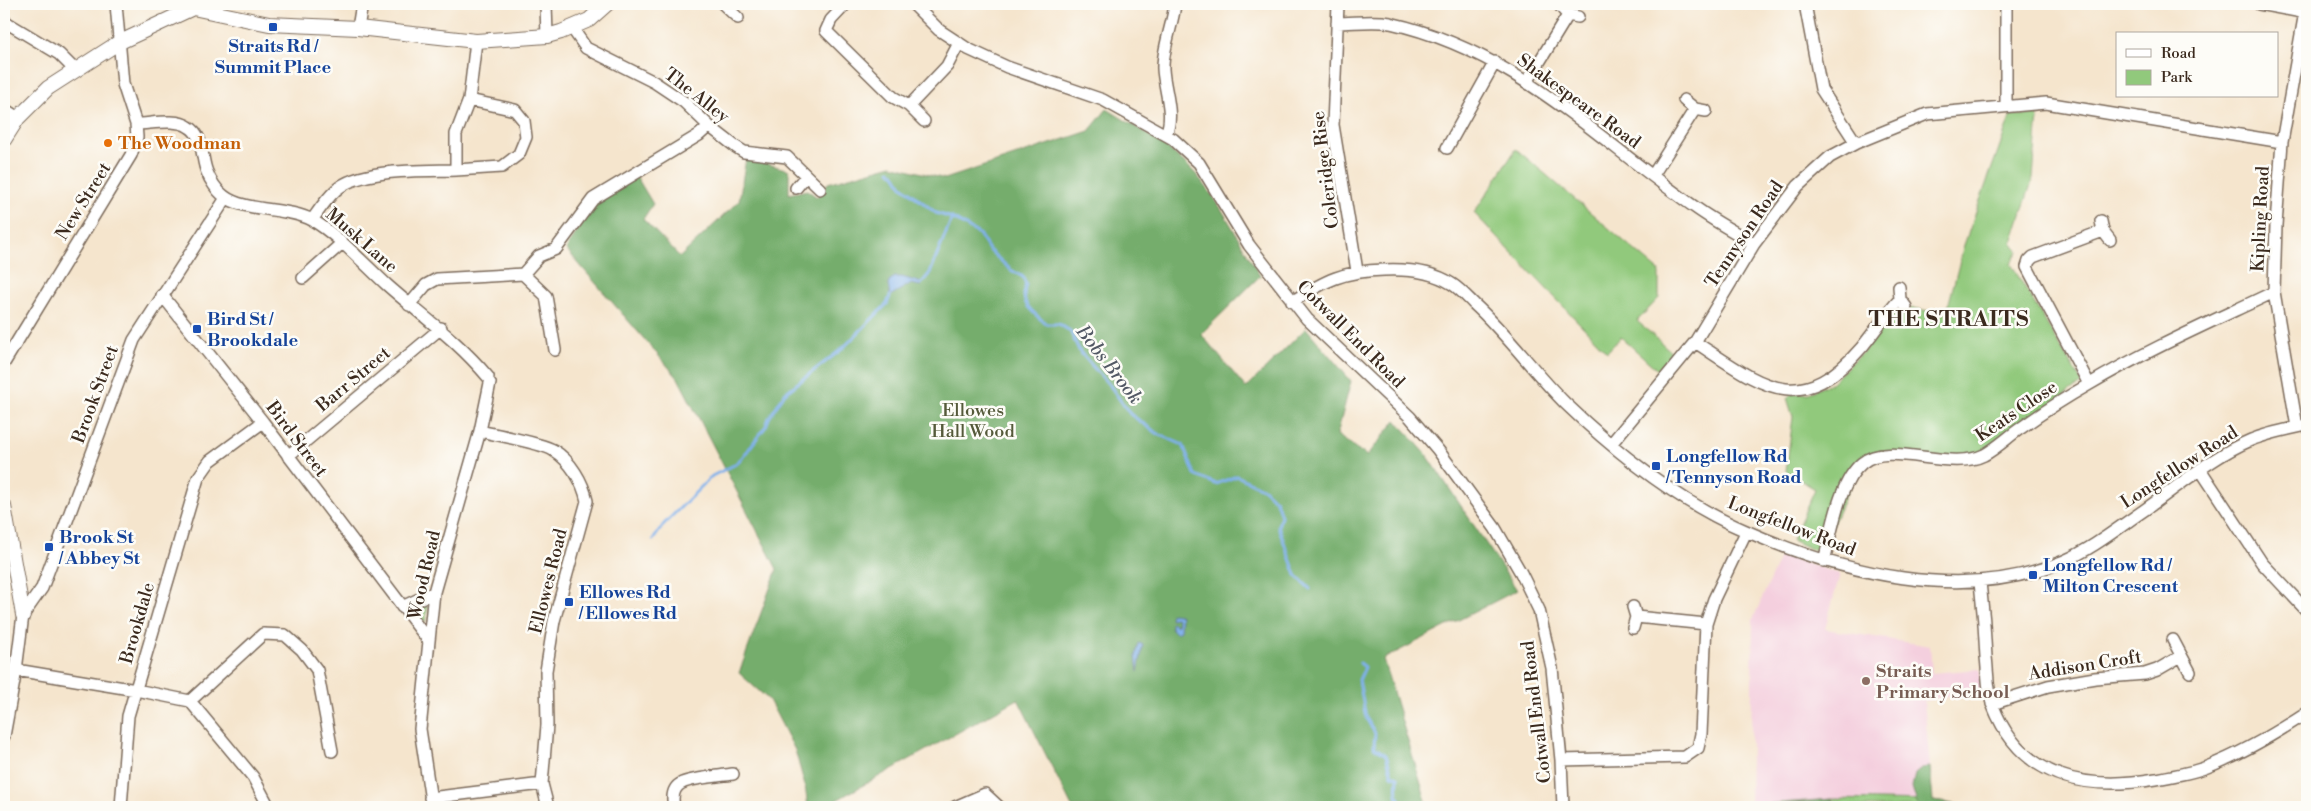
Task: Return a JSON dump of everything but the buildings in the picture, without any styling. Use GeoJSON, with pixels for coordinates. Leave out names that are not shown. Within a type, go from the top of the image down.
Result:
{"type":"FeatureCollection","features":[{"type":"Feature","properties":{"kind":"street","name":"New Street"},"geometry":{"type":"LineString","coordinates":[[4,363],[131,155],[137,137],[136,124],[123,84],[116,4]]}},
{"type":"Feature","properties":{"kind":"street"},"geometry":{"type":"LineString","coordinates":[[358,28],[362,4]]}},
{"type":"Feature","properties":{"kind":"street"},"geometry":{"type":"LineString","coordinates":[[546,4],[547,36]]}},
{"type":"Feature","properties":{"kind":"street"},"geometry":{"type":"LineString","coordinates":[[4,140],[18,118],[48,88],[118,43],[192,6],[269,24],[358,28],[476,42],[547,36],[589,20],[607,4]]}},
{"type":"Feature","properties":{"kind":"street"},"geometry":{"type":"LineString","coordinates":[[724,4],[738,18]]}},
{"type":"Feature","properties":{"kind":"street"},"geometry":{"type":"LineString","coordinates":[[846,4],[831,20],[826,30],[893,97],[909,106],[924,121]]}},
{"type":"Feature","properties":{"kind":"street","name":"Cotwall End Road"},"geometry":{"type":"LineString","coordinates":[[913,4],[939,30],[959,43],[1007,67],[1103,100],[1166,134],[1199,163],[1249,245],[1292,302],[1410,417],[1438,450],[1495,528],[1521,573],[1539,610],[1552,668],[1564,807]]}},
{"type":"Feature","properties":{"kind":"street"},"geometry":{"type":"LineString","coordinates":[[1166,134],[1171,124],[1162,67],[1174,18],[1175,4]]}},
{"type":"Feature","properties":{"kind":"street","name":"Coleridge Rise"},"geometry":{"type":"LineString","coordinates":[[1338,4],[1334,125],[1356,271]]}},
{"type":"Feature","properties":{"kind":"street"},"geometry":{"type":"LineString","coordinates":[[1805,4],[1821,89],[1856,143]]}},
{"type":"Feature","properties":{"kind":"street"},"geometry":{"type":"LineString","coordinates":[[2006,4],[2006,105]]}},
{"type":"Feature","properties":{"kind":"street"},"geometry":{"type":"LineString","coordinates":[[2259,4],[2306,12]]}},
{"type":"Feature","properties":{"kind":"street"},"geometry":{"type":"LineString","coordinates":[[1527,82],[1573,16],[1560,6]]}},
{"type":"Feature","properties":{"kind":"street","name":"Kipling Road"},"geometry":{"type":"LineString","coordinates":[[2302,426],[2274,292],[2276,225],[2282,142],[2306,12]]}},
{"type":"Feature","properties":{"kind":"street"},"geometry":{"type":"LineString","coordinates":[[4,21],[59,54],[75,70]]}},
{"type":"Feature","properties":{"kind":"street","name":"Shakespeare Road"},"geometry":{"type":"LineString","coordinates":[[1337,23],[1388,23],[1432,35],[1495,62],[1557,102],[1696,209],[1754,244]]}},
{"type":"Feature","properties":{"kind":"street","name":"The Alley"},"geometry":{"type":"LineString","coordinates":[[572,28],[586,48],[654,82],[684,102],[709,126],[744,152],[787,158],[820,189]]}},
{"type":"Feature","properties":{"kind":"street"},"geometry":{"type":"LineString","coordinates":[[456,170],[458,127],[469,100],[476,42]]}},
{"type":"Feature","properties":{"kind":"street"},"geometry":{"type":"LineString","coordinates":[[909,106],[947,66],[959,43]]}},
{"type":"Feature","properties":{"kind":"street"},"geometry":{"type":"LineString","coordinates":[[1447,148],[1495,62]]}},
{"type":"Feature","properties":{"kind":"street"},"geometry":{"type":"LineString","coordinates":[[312,220],[336,189],[356,178],[371,174],[502,167],[519,154],[526,137],[524,121],[515,110],[469,100]]}},
{"type":"Feature","properties":{"kind":"street"},"geometry":{"type":"LineString","coordinates":[[1684,100],[1695,108],[1706,111]]}},
{"type":"Feature","properties":{"kind":"street","name":"Tennyson Road"},"geometry":{"type":"LineString","coordinates":[[1611,444],[1695,342],[1754,244],[1798,186],[1830,157],[1856,143],[1927,114],[2046,102],[2282,142]]}},
{"type":"Feature","properties":{"kind":"street"},"geometry":{"type":"LineString","coordinates":[[1652,176],[1695,108]]}},
{"type":"Feature","properties":{"kind":"street"},"geometry":{"type":"LineString","coordinates":[[4,109],[18,118]]}},
{"type":"Feature","properties":{"kind":"street"},"geometry":{"type":"LineString","coordinates":[[136,124],[175,123],[189,126],[196,134],[206,171],[226,198]]}},
{"type":"Feature","properties":{"kind":"street"},"geometry":{"type":"LineString","coordinates":[[409,305],[426,285],[437,279],[523,274],[539,256],[556,249],[593,199],[700,135],[709,126]]}},
{"type":"Feature","properties":{"kind":"street"},"geometry":{"type":"LineString","coordinates":[[796,188],[806,176]]}},
{"type":"Feature","properties":{"kind":"street","name":"Musk Lane"},"geometry":{"type":"LineString","coordinates":[[226,198],[298,214],[312,220],[409,305],[440,328],[466,351],[489,380]]}},
{"type":"Feature","properties":{"kind":"street","name":"Brook Street"},"geometry":{"type":"LineString","coordinates":[[22,615],[42,588],[134,340],[226,198]]}},
{"type":"Feature","properties":{"kind":"street"},"geometry":{"type":"LineString","coordinates":[[2089,384],[2027,267],[2033,257],[2105,231]]}},
{"type":"Feature","properties":{"kind":"street"},"geometry":{"type":"LineString","coordinates":[[303,278],[341,244]]}},
{"type":"Feature","properties":{"kind":"street","name":"Longfellow Road"},"geometry":{"type":"LineString","coordinates":[[1292,302],[1319,285],[1356,271],[1416,270],[1451,284],[1493,323],[1564,402],[1611,444],[1701,510],[1746,532],[1824,560],[1871,573],[1934,580],[1980,582],[2014,576],[2066,560],[2133,518],[2200,469],[2252,439],[2302,426]]}},
{"type":"Feature","properties":{"kind":"street"},"geometry":{"type":"LineString","coordinates":[[523,274],[546,296],[555,350]]}},
{"type":"Feature","properties":{"kind":"street"},"geometry":{"type":"LineString","coordinates":[[1695,342],[1752,379],[1766,385],[1783,389],[1804,388],[1830,378],[1903,303],[1899,287]]}},
{"type":"Feature","properties":{"kind":"street","name":"Keats Close"},"geometry":{"type":"LineString","coordinates":[[1824,560],[1845,486],[1862,463],[1879,456],[1897,455],[1961,461],[1984,454],[2089,384],[2158,346],[2274,292]]}},
{"type":"Feature","properties":{"kind":"street","name":"Bird Street"},"geometry":{"type":"LineString","coordinates":[[162,295],[263,422],[428,640]]}},
{"type":"Feature","properties":{"kind":"street","name":"Barr Street"},"geometry":{"type":"LineString","coordinates":[[288,456],[440,328]]}},
{"type":"Feature","properties":{"kind":"street","name":"Wood Road"},"geometry":{"type":"LineString","coordinates":[[431,803],[420,729],[434,592],[480,431],[489,380]]}},
{"type":"Feature","properties":{"kind":"street","name":"Brookdale"},"geometry":{"type":"LineString","coordinates":[[121,807],[128,716],[198,478],[210,461],[263,422]]}},
{"type":"Feature","properties":{"kind":"street","name":"Ellowes Road"},"geometry":{"type":"LineString","coordinates":[[480,431],[553,449],[570,466],[584,486],[587,501],[554,621],[546,671],[547,725],[542,784],[548,807]]}},
{"type":"Feature","properties":{"kind":"street"},"geometry":{"type":"LineString","coordinates":[[2200,469],[2262,563],[2307,611]]}},
{"type":"Feature","properties":{"kind":"street"},"geometry":{"type":"LineString","coordinates":[[4,506],[22,615],[16,670],[4,736]]}},
{"type":"Feature","properties":{"kind":"street"},"geometry":{"type":"LineString","coordinates":[[1561,760],[1685,756],[1698,748],[1701,734],[1706,624],[1714,599],[1746,532]]}},
{"type":"Feature","properties":{"kind":"street"},"geometry":{"type":"LineString","coordinates":[[1980,582],[1988,685],[1992,704],[2009,736],[2038,765],[2071,780],[2094,784],[2133,783],[2205,768],[2241,753],[2307,713]]}},
{"type":"Feature","properties":{"kind":"street"},"geometry":{"type":"LineString","coordinates":[[402,607],[434,592]]}},
{"type":"Feature","properties":{"kind":"street"},"geometry":{"type":"LineString","coordinates":[[1634,617],[1706,624]]}},
{"type":"Feature","properties":{"kind":"street"},"geometry":{"type":"LineString","coordinates":[[190,701],[263,634],[285,634],[302,650],[317,670],[332,751]]}},
{"type":"Feature","properties":{"kind":"street"},"geometry":{"type":"LineString","coordinates":[[2174,640],[2190,672]]}},
{"type":"Feature","properties":{"kind":"street","name":"Addison Croft"},"geometry":{"type":"LineString","coordinates":[[1992,704],[2048,686],[2094,678],[2145,674],[2157,670],[2182,656]]}},
{"type":"Feature","properties":{"kind":"street"},"geometry":{"type":"LineString","coordinates":[[16,670],[190,701],[253,777],[270,807]]}},
{"type":"Feature","properties":{"kind":"street"},"geometry":{"type":"LineString","coordinates":[[674,807],[672,797],[675,789],[681,783],[733,774]]}},
{"type":"Feature","properties":{"kind":"street"},"geometry":{"type":"LineString","coordinates":[[431,803],[542,784]]}},
{"type":"Feature","properties":{"kind":"street"},"geometry":{"type":"LineString","coordinates":[[955,807],[985,794],[999,807]]}},
{"type":"Feature","properties":{"kind":"shaded area","name":"Straits Primary School"},"geometry":{"type":"Polygon","coordinates":[[[1781,555],[1840,574],[1825,629],[1930,646],[1932,673],[1980,669],[1981,689],[1924,701],[1933,801],[1975,807],[1786,807],[1785,804],[1750,806],[1753,619],[1781,555]]]}},
{"type":"Feature","properties":{"kind":"green space","name":"Ellowes Hall Wood"},"geometry":{"type":"Polygon","coordinates":[[[1107,109],[1164,146],[1194,172],[1221,208],[1260,276],[1201,334],[1246,388],[1306,328],[1351,381],[1337,435],[1367,456],[1396,420],[1427,455],[1517,590],[1383,659],[1428,807],[1072,807],[1018,699],[824,807],[808,807],[805,786],[795,750],[769,700],[739,673],[777,569],[678,378],[566,249],[597,200],[635,174],[653,204],[643,219],[680,257],[739,201],[746,158],[789,170],[789,194],[807,190],[817,197],[828,183],[892,165],[945,179],[1089,131],[1107,109]]]}},
{"type":"Feature","properties":{"kind":"green space"},"geometry":{"type":"Polygon","coordinates":[[[2011,115],[2038,115],[2033,178],[2012,243],[2018,251],[2011,264],[2082,383],[1982,453],[1970,456],[1862,459],[1823,546],[1813,550],[1792,540],[1815,489],[1786,471],[1793,417],[1787,398],[1791,394],[1809,393],[1831,383],[1865,350],[1895,310],[1901,309],[1905,311],[1913,308],[1946,314],[1964,245],[2011,115]]]}},
{"type":"Feature","properties":{"kind":"green space"},"geometry":{"type":"Polygon","coordinates":[[[1516,149],[1659,271],[1659,298],[1637,321],[1676,356],[1663,375],[1621,337],[1607,352],[1474,213],[1516,149]]]}},
{"type":"Feature","properties":{"kind":"green space"},"geometry":{"type":"Polygon","coordinates":[[[428,605],[425,623],[412,610],[428,605]]]}},
{"type":"Feature","properties":{"kind":"green space"},"geometry":{"type":"Polygon","coordinates":[[[1930,767],[1933,801],[1975,807],[1918,807],[1912,787],[1915,774],[1922,768],[1930,767]]]}},
{"type":"Feature","properties":{"kind":"green space"},"geometry":{"type":"Polygon","coordinates":[[[1832,799],[1933,801],[1975,807],[1727,807],[1832,799]]]}},
{"type":"Feature","properties":{"kind":"green space"},"geometry":{"type":"Polygon","coordinates":[[[1832,799],[1832,807],[1786,807],[1785,804],[1832,799]]]}},
{"type":"Feature","properties":{"kind":"water"},"geometry":{"type":"Polygon","coordinates":[[[895,277],[902,277],[922,283],[921,286],[910,284],[890,296],[888,285],[890,280],[895,277]]]}},
{"type":"Feature","properties":{"kind":"water"},"geometry":{"type":"Polygon","coordinates":[[[1171,613],[1181,616],[1180,631],[1176,633],[1171,628],[1171,623],[1173,622],[1176,626],[1178,621],[1176,618],[1170,619],[1171,613]]]}},
{"type":"Feature","properties":{"kind":"water"},"geometry":{"type":"Polygon","coordinates":[[[1139,643],[1143,645],[1138,672],[1136,656],[1139,643]]]}},
{"type":"Feature","properties":{"kind":"waterway","name":"Bobs Brook"},"geometry":{"type":"LineString","coordinates":[[890,170],[902,186],[936,213],[952,218],[979,234],[989,250],[1011,270],[1023,277],[1026,284],[1024,298],[1028,307],[1046,324],[1059,324],[1070,331],[1080,352],[1111,387],[1130,414],[1158,434],[1183,445],[1195,475],[1216,484],[1237,476],[1264,489],[1276,501],[1281,516],[1278,526],[1296,575],[1310,589]]}},
{"type":"Feature","properties":{"kind":"waterway"},"geometry":{"type":"LineString","coordinates":[[922,283],[930,273],[952,218]]}},
{"type":"Feature","properties":{"kind":"waterway"},"geometry":{"type":"LineString","coordinates":[[653,540],[664,524],[712,476],[734,465],[742,458],[766,426],[785,393],[842,349],[887,304],[890,296]]}},
{"type":"Feature","properties":{"kind":"waterway","name":"Bobs Brook"},"geometry":{"type":"LineString","coordinates":[[1360,663],[1365,667],[1359,680],[1366,718],[1375,733],[1374,747],[1386,755],[1392,775],[1398,777],[1397,795],[1403,807]]}},
{"type":"Feature","properties":{"kind":"place","name":"Straits Rd / Summit Place"},"geometry":{"type":"Point","coordinates":[273,27]}},
{"type":"Feature","properties":{"kind":"place","name":"The Woodman"},"geometry":{"type":"Point","coordinates":[108,143]}},
{"type":"Feature","properties":{"kind":"place","name":"Bird St / Brookdale"},"geometry":{"type":"Point","coordinates":[197,329]}},
{"type":"Feature","properties":{"kind":"place","name":"Longfellow Rd / Tennyson Road"},"geometry":{"type":"Point","coordinates":[1656,466]}},
{"type":"Feature","properties":{"kind":"place","name":"Brook St / Abbey St"},"geometry":{"type":"Point","coordinates":[49,547]}},
{"type":"Feature","properties":{"kind":"place","name":"Longfellow Rd / Milton Crescent"},"geometry":{"type":"Point","coordinates":[2033,575]}},
{"type":"Feature","properties":{"kind":"place","name":"Ellowes Rd / Ellowes Rd"},"geometry":{"type":"Point","coordinates":[569,602]}},
{"type":"Feature","properties":{"kind":"place","name":"Straits Primary School"},"geometry":{"type":"Point","coordinates":[1866,681]}},
{"type":"Feature","properties":{"kind":"district","name":"THE STRAITS"},"geometry":{"type":"Point","coordinates":[1949,318]}}]}
